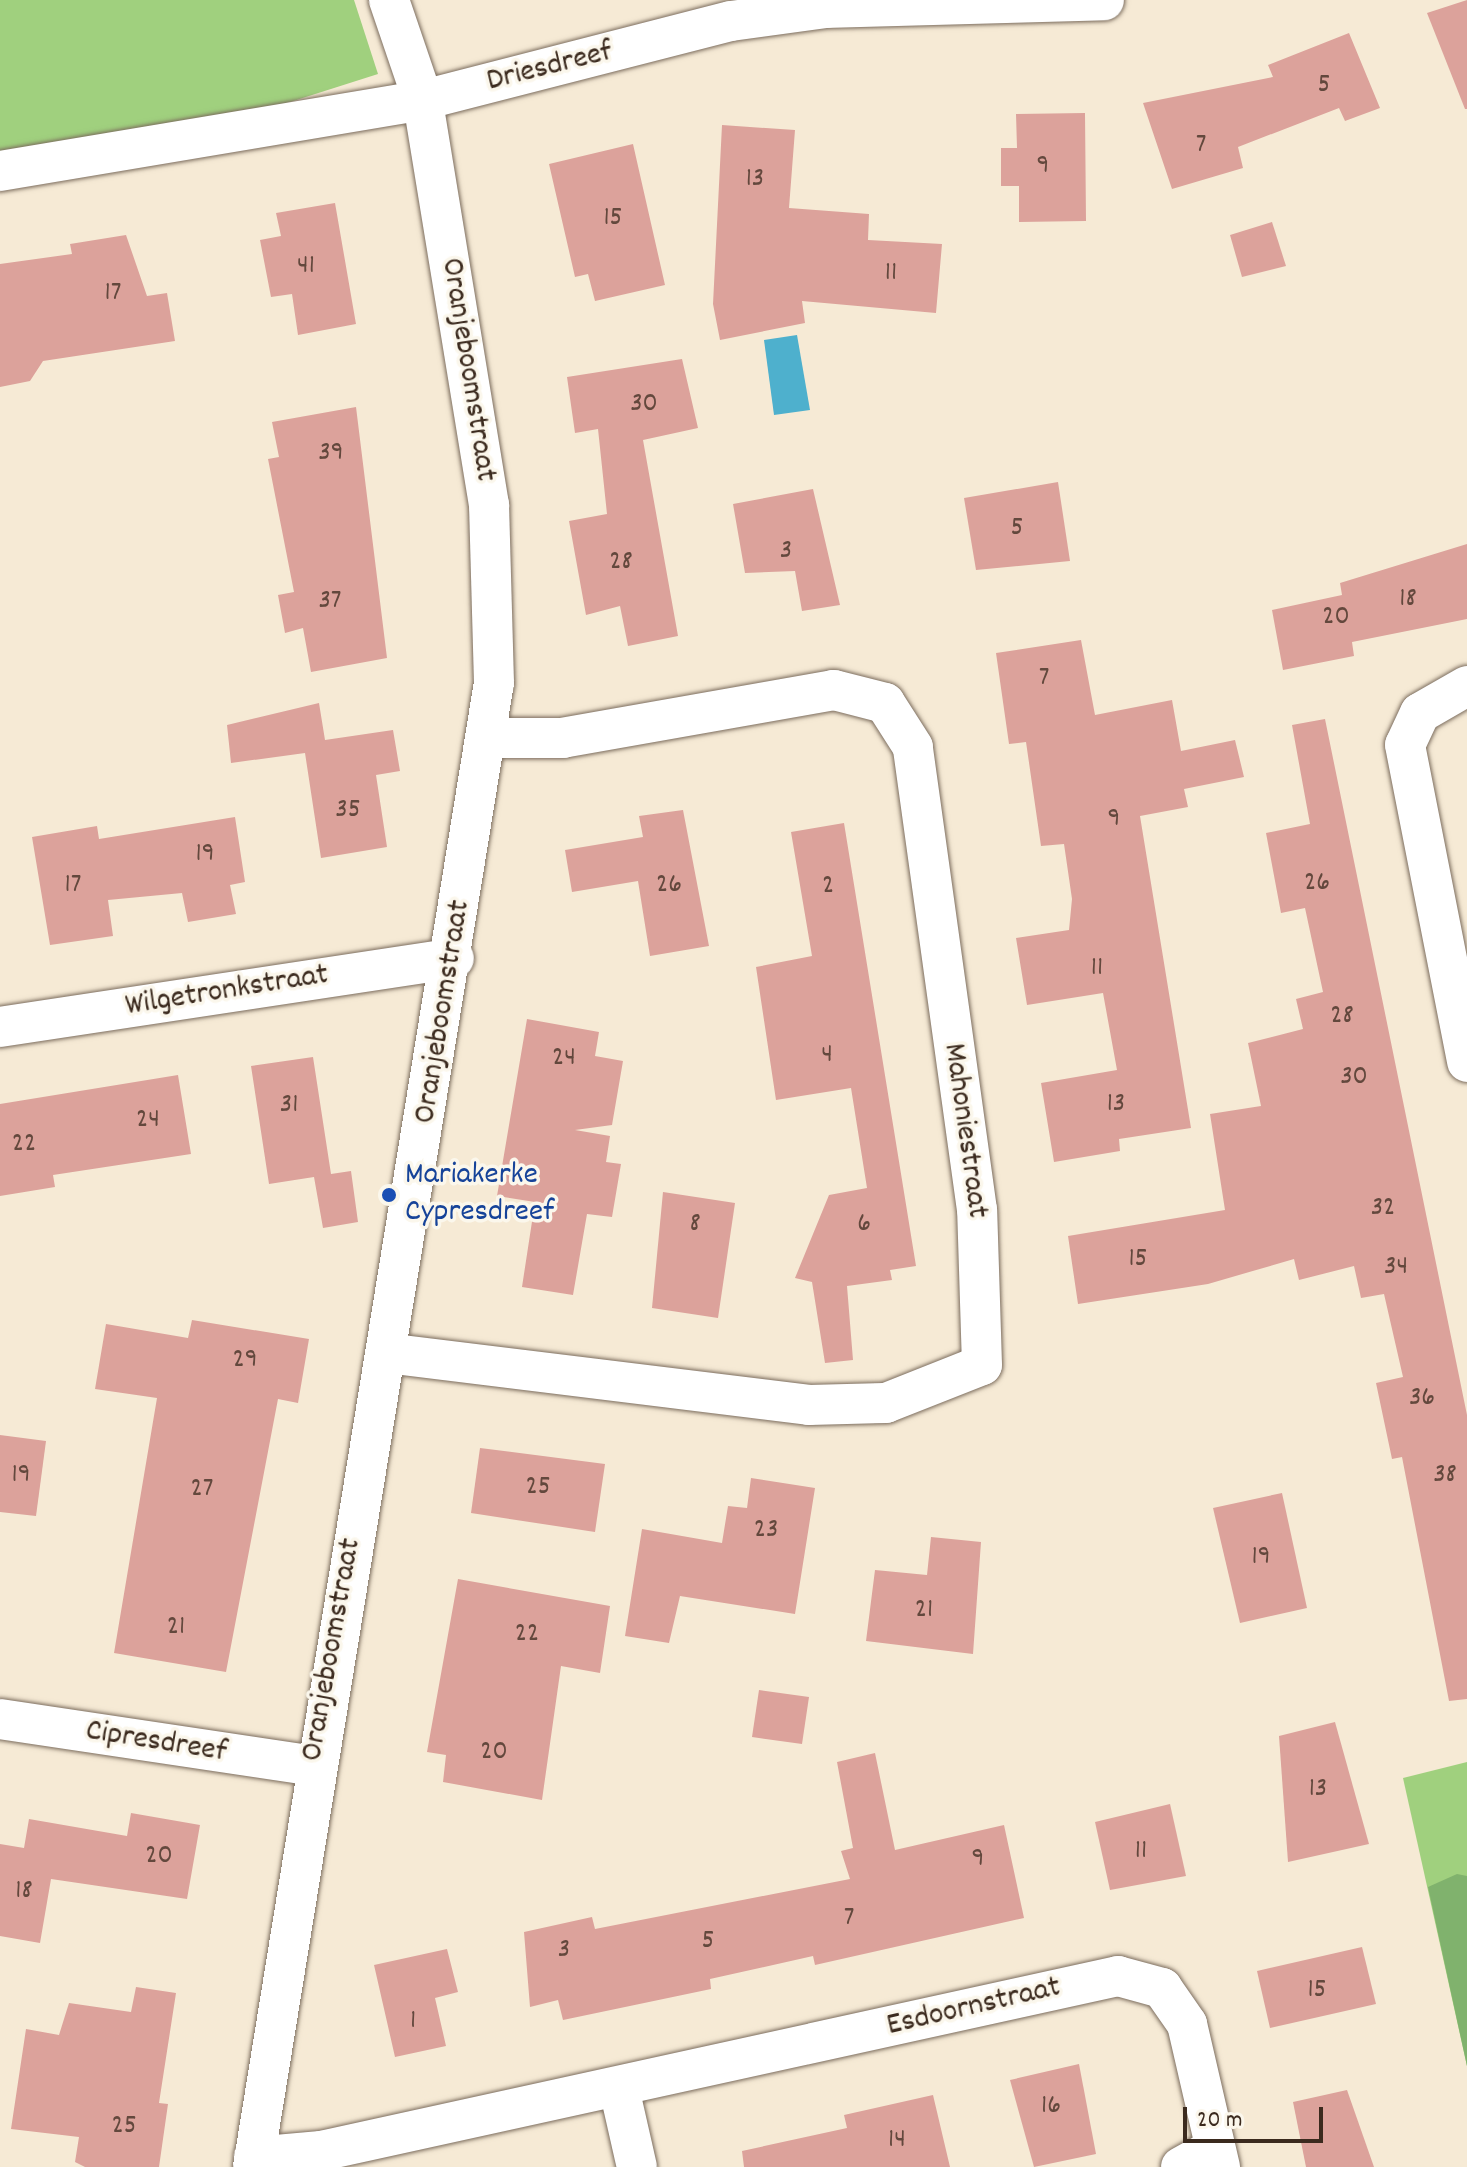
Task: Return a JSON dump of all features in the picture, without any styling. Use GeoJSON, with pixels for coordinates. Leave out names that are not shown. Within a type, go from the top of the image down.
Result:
{"type":"FeatureCollection","features":[{"type":"Feature","properties":{"kind":"street","name":"Oranjeboomstraat"},"geometry":{"type":"LineString","coordinates":[[254,2162],[313,1766],[454,958],[488,738],[497,596],[489,505],[423,100],[389,0]]}},
{"type":"Feature","properties":{"kind":"street","name":"Driesdreef"},"geometry":{"type":"LineString","coordinates":[[0,171],[423,100],[731,21],[826,8],[1104,0]]}},
{"type":"Feature","properties":{"kind":"street"},"geometry":{"type":"LineString","coordinates":[[1467,686],[1420,713],[1405,745],[1467,1062]]}},
{"type":"Feature","properties":{"kind":"street","name":"Mahoniestraat"},"geometry":{"type":"LineString","coordinates":[[386,1353],[809,1405],[886,1403],[982,1365],[977,1210],[913,747],[885,703],[834,690],[563,738],[488,738]]}},
{"type":"Feature","properties":{"kind":"street","name":"Wilgetronkstraat"},"geometry":{"type":"LineString","coordinates":[[0,1027],[454,958]]}},
{"type":"Feature","properties":{"kind":"street","name":"Cipresdreef"},"geometry":{"type":"LineString","coordinates":[[0,1719],[313,1766]]}},
{"type":"Feature","properties":{"kind":"street","name":"Esdoornstraat"},"geometry":{"type":"LineString","coordinates":[[254,2162],[321,2151],[619,2088],[1118,1976],[1162,1988],[1187,2024],[1205,2161]]}},
{"type":"Feature","properties":{"kind":"street"},"geometry":{"type":"LineString","coordinates":[[619,2088],[637,2167]]}},
{"type":"Feature","properties":{"kind":"green space"},"geometry":{"type":"Polygon","coordinates":[[[0,0],[354,0],[378,74],[265,110],[0,154],[0,0]]]}},
{"type":"Feature","properties":{"kind":"green space"},"geometry":{"type":"Polygon","coordinates":[[[1467,1762],[1467,2066],[1403,1778],[1467,1762]]]}},
{"type":"Feature","properties":{"kind":"green space"},"geometry":{"type":"Polygon","coordinates":[[[1457,1874],[1467,1876],[1467,2066],[1428,1887],[1457,1874]]]}},
{"type":"Feature","properties":{"kind":"water"},"geometry":{"type":"Polygon","coordinates":[[[797,335],[810,410],[774,415],[764,340],[797,335]]]}},
{"type":"Feature","properties":{"kind":"building"},"geometry":{"type":"Polygon","coordinates":[[[1467,0],[1467,109],[1465,109],[1427,13],[1467,0]]]}},
{"type":"Feature","properties":{"kind":"building"},"geometry":{"type":"Polygon","coordinates":[[[1349,33],[1380,108],[1345,121],[1339,108],[1238,147],[1243,168],[1172,189],[1143,103],[1273,77],[1268,65],[1349,33]]]}},
{"type":"Feature","properties":{"kind":"building"},"geometry":{"type":"Polygon","coordinates":[[[1085,113],[1086,221],[1019,222],[1019,186],[1001,186],[1001,148],[1017,148],[1016,114],[1085,113]]]}},
{"type":"Feature","properties":{"kind":"building"},"geometry":{"type":"Polygon","coordinates":[[[722,125],[795,130],[789,208],[869,214],[868,240],[942,244],[936,313],[802,301],[805,323],[720,340],[713,304],[722,125]]]}},
{"type":"Feature","properties":{"kind":"building"},"geometry":{"type":"Polygon","coordinates":[[[633,144],[665,285],[595,301],[588,274],[575,277],[549,164],[633,144]]]}},
{"type":"Feature","properties":{"kind":"building"},"geometry":{"type":"Polygon","coordinates":[[[335,203],[356,324],[298,335],[292,294],[271,297],[260,240],[281,236],[276,213],[335,203]]]}},
{"type":"Feature","properties":{"kind":"building"},"geometry":{"type":"Polygon","coordinates":[[[1272,222],[1286,266],[1242,277],[1230,235],[1272,222]]]}},
{"type":"Feature","properties":{"kind":"building"},"geometry":{"type":"Polygon","coordinates":[[[126,235],[147,296],[167,293],[175,341],[43,361],[30,381],[0,387],[0,264],[72,254],[70,244],[126,235]]]}},
{"type":"Feature","properties":{"kind":"building"},"geometry":{"type":"Polygon","coordinates":[[[682,359],[698,428],[643,440],[678,636],[628,646],[620,606],[586,615],[569,521],[607,514],[598,429],[575,433],[567,377],[682,359]]]}},
{"type":"Feature","properties":{"kind":"building"},"geometry":{"type":"Polygon","coordinates":[[[356,407],[387,658],[311,672],[303,628],[285,633],[278,595],[294,592],[268,459],[279,457],[272,422],[356,407]]]}},
{"type":"Feature","properties":{"kind":"building"},"geometry":{"type":"Polygon","coordinates":[[[1058,482],[1070,561],[976,570],[964,498],[1058,482]]]}},
{"type":"Feature","properties":{"kind":"building"},"geometry":{"type":"Polygon","coordinates":[[[813,489],[840,605],[802,611],[795,571],[745,573],[733,504],[813,489]]]}},
{"type":"Feature","properties":{"kind":"building"},"geometry":{"type":"Polygon","coordinates":[[[1467,544],[1467,619],[1352,642],[1354,656],[1283,670],[1272,610],[1342,595],[1340,583],[1467,544]]]}},
{"type":"Feature","properties":{"kind":"building"},"geometry":{"type":"Polygon","coordinates":[[[1081,640],[1095,715],[1172,700],[1181,751],[1235,740],[1244,777],[1184,789],[1188,807],[1140,816],[1191,1128],[1119,1139],[1120,1151],[1054,1162],[1041,1083],[1117,1070],[1103,993],[1027,1005],[1016,938],[1069,930],[1072,899],[1064,844],[1041,846],[1026,742],[1009,744],[996,653],[1081,640]]]}},
{"type":"Feature","properties":{"kind":"building"},"geometry":{"type":"Polygon","coordinates":[[[319,703],[325,740],[393,730],[400,771],[376,775],[387,847],[321,858],[305,753],[231,763],[227,725],[319,703]]]}},
{"type":"Feature","properties":{"kind":"building"},"geometry":{"type":"Polygon","coordinates":[[[1325,719],[1467,1415],[1467,1699],[1449,1701],[1402,1457],[1392,1459],[1376,1383],[1403,1377],[1384,1294],[1361,1298],[1354,1266],[1299,1280],[1294,1259],[1208,1284],[1078,1304],[1068,1236],[1225,1210],[1210,1114],[1261,1106],[1248,1043],[1303,1029],[1296,999],[1323,992],[1305,908],[1281,913],[1266,833],[1310,824],[1292,725],[1325,719]]]}},
{"type":"Feature","properties":{"kind":"building"},"geometry":{"type":"Polygon","coordinates":[[[683,810],[709,946],[650,956],[638,881],[572,892],[565,850],[643,837],[639,816],[683,810]]]}},
{"type":"Feature","properties":{"kind":"building"},"geometry":{"type":"Polygon","coordinates":[[[235,817],[245,882],[230,885],[236,914],[188,922],[182,893],[108,900],[113,936],[50,945],[32,837],[97,826],[99,839],[235,817]]]}},
{"type":"Feature","properties":{"kind":"building"},"geometry":{"type":"Polygon","coordinates":[[[844,823],[916,1266],[890,1270],[892,1280],[847,1286],[853,1360],[825,1363],[812,1282],[795,1278],[829,1195],[867,1188],[851,1088],[776,1100],[756,967],[812,956],[791,832],[844,823]]]}},
{"type":"Feature","properties":{"kind":"building"},"geometry":{"type":"Polygon","coordinates":[[[527,1019],[599,1032],[595,1056],[623,1061],[612,1125],[575,1130],[610,1136],[606,1162],[621,1164],[612,1217],[587,1214],[573,1295],[522,1287],[535,1202],[497,1196],[527,1019]]]}},
{"type":"Feature","properties":{"kind":"building"},"geometry":{"type":"Polygon","coordinates":[[[313,1057],[331,1174],[351,1171],[358,1222],[323,1228],[314,1177],[269,1184],[251,1066],[313,1057]]]}},
{"type":"Feature","properties":{"kind":"building"},"geometry":{"type":"Polygon","coordinates":[[[178,1075],[191,1154],[53,1175],[55,1187],[0,1196],[0,1104],[178,1075]]]}},
{"type":"Feature","properties":{"kind":"building"},"geometry":{"type":"Polygon","coordinates":[[[663,1192],[735,1203],[718,1318],[652,1308],[663,1192]]]}},
{"type":"Feature","properties":{"kind":"building"},"geometry":{"type":"Polygon","coordinates":[[[192,1320],[309,1339],[298,1403],[278,1399],[226,1672],[114,1653],[157,1398],[95,1389],[106,1324],[188,1338],[192,1320]]]}},
{"type":"Feature","properties":{"kind":"building"},"geometry":{"type":"Polygon","coordinates":[[[0,1435],[46,1441],[36,1516],[0,1512],[0,1435]]]}},
{"type":"Feature","properties":{"kind":"building"},"geometry":{"type":"Polygon","coordinates":[[[480,1448],[605,1464],[595,1532],[471,1513],[480,1448]]]}},
{"type":"Feature","properties":{"kind":"building"},"geometry":{"type":"Polygon","coordinates":[[[751,1478],[815,1488],[795,1614],[680,1596],[669,1643],[625,1636],[642,1529],[722,1543],[728,1506],[747,1508],[751,1478]]]}},
{"type":"Feature","properties":{"kind":"building"},"geometry":{"type":"Polygon","coordinates":[[[1282,1493],[1307,1608],[1240,1623],[1213,1508],[1282,1493]]]}},
{"type":"Feature","properties":{"kind":"building"},"geometry":{"type":"Polygon","coordinates":[[[931,1537],[981,1542],[973,1654],[866,1641],[875,1570],[927,1575],[931,1537]]]}},
{"type":"Feature","properties":{"kind":"building"},"geometry":{"type":"Polygon","coordinates":[[[458,1579],[610,1606],[600,1673],[561,1666],[542,1800],[443,1782],[446,1755],[427,1752],[458,1579]]]}},
{"type":"Feature","properties":{"kind":"building"},"geometry":{"type":"Polygon","coordinates":[[[759,1690],[809,1697],[802,1744],[752,1737],[759,1690]]]}},
{"type":"Feature","properties":{"kind":"building"},"geometry":{"type":"Polygon","coordinates":[[[1335,1722],[1369,1844],[1288,1862],[1279,1736],[1335,1722]]]}},
{"type":"Feature","properties":{"kind":"building"},"geometry":{"type":"Polygon","coordinates":[[[875,1753],[895,1850],[1004,1825],[1024,1918],[815,1965],[813,1956],[710,1979],[711,1989],[563,2020],[558,2000],[530,2007],[524,1932],[592,1917],[595,1929],[850,1879],[841,1851],[853,1848],[837,1762],[875,1753]]]}},
{"type":"Feature","properties":{"kind":"building"},"geometry":{"type":"Polygon","coordinates":[[[1170,1804],[1186,1876],[1110,1890],[1095,1822],[1170,1804]]]}},
{"type":"Feature","properties":{"kind":"building"},"geometry":{"type":"Polygon","coordinates":[[[131,1813],[200,1825],[187,1899],[51,1879],[40,1943],[0,1936],[0,1844],[24,1848],[29,1819],[127,1836],[131,1813]]]}},
{"type":"Feature","properties":{"kind":"building"},"geometry":{"type":"Polygon","coordinates":[[[1362,1947],[1376,2004],[1270,2028],[1257,1971],[1362,1947]]]}},
{"type":"Feature","properties":{"kind":"building"},"geometry":{"type":"Polygon","coordinates":[[[447,1949],[458,1992],[435,1998],[446,2046],[395,2057],[374,1965],[447,1949]]]}},
{"type":"Feature","properties":{"kind":"building"},"geometry":{"type":"Polygon","coordinates":[[[136,1987],[176,1993],[159,2103],[168,2104],[159,2167],[85,2167],[75,2162],[79,2137],[11,2129],[26,2029],[59,2035],[69,2003],[131,2012],[136,1987]]]}},
{"type":"Feature","properties":{"kind":"building"},"geometry":{"type":"Polygon","coordinates":[[[1079,2064],[1096,2154],[1034,2167],[1010,2080],[1079,2064]]]}},
{"type":"Feature","properties":{"kind":"building"},"geometry":{"type":"Polygon","coordinates":[[[1347,2090],[1374,2167],[1306,2167],[1293,2102],[1347,2090]]]}},
{"type":"Feature","properties":{"kind":"building"},"geometry":{"type":"Polygon","coordinates":[[[933,2095],[950,2167],[744,2167],[742,2151],[847,2128],[844,2115],[933,2095]]]}},
{"type":"Feature","properties":{"kind":"place","name":"Mariakerke Cypresdreef"},"geometry":{"type":"Point","coordinates":[389,1195]}}]}
